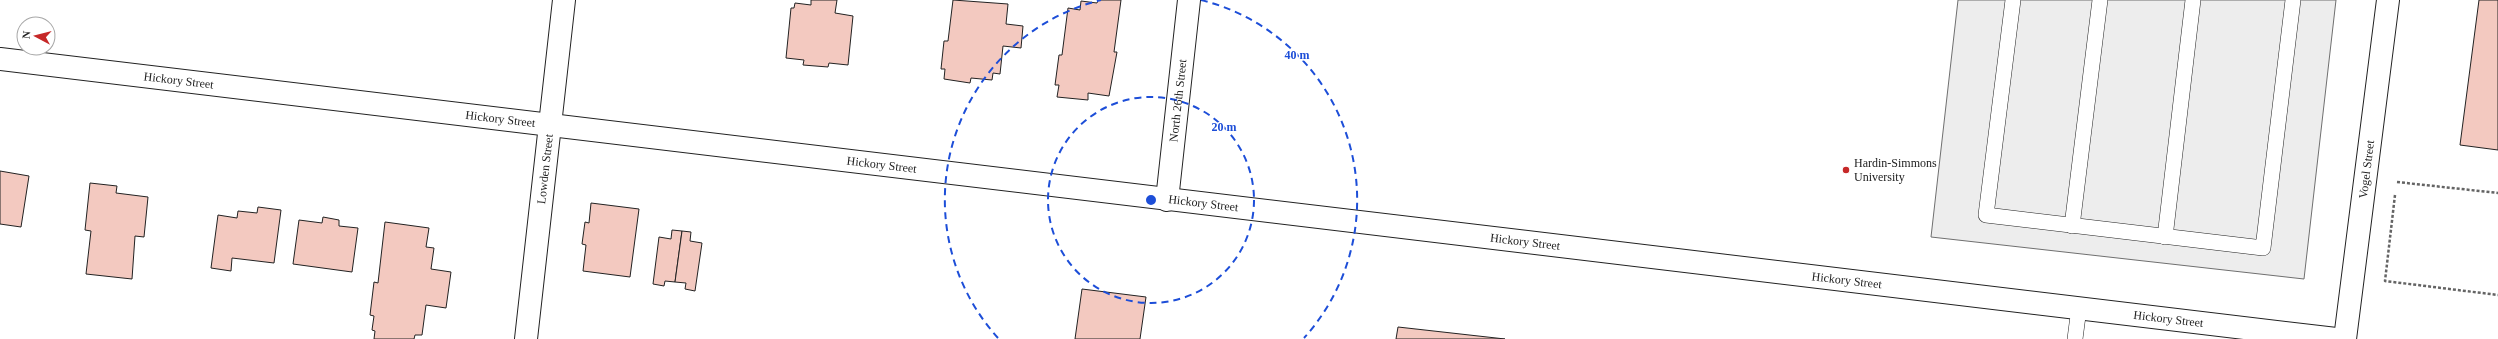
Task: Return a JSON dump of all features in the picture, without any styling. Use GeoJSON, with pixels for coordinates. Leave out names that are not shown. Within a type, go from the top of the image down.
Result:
{"type":"FeatureCollection","features":[{"type":"Feature","properties":{"kind":"street","name":"Lowden Street"},"geometry":{"type":"LineString","coordinates":[[526,339],[564,0]]}},
{"type":"Feature","properties":{"kind":"street","name":"North 26th Street"},"geometry":{"type":"LineString","coordinates":[[1167,200],[1189,0]]}},
{"type":"Feature","properties":{"kind":"street","name":"Vogel Street"},"geometry":{"type":"LineString","coordinates":[[2345,339],[2388,0]]}},
{"type":"Feature","properties":{"kind":"street","name":"Hickory Street"},"geometry":{"type":"LineString","coordinates":[[0,59],[2336,339]]}},
{"type":"Feature","properties":{"kind":"lane"},"geometry":{"type":"LineString","coordinates":[[2013,0],[1986,215],[2263,248],[2293,0]]}},
{"type":"Feature","properties":{"kind":"lane"},"geometry":{"type":"LineString","coordinates":[[2072,226],[2100,0]]}},
{"type":"Feature","properties":{"kind":"lane"},"geometry":{"type":"LineString","coordinates":[[2165,237],[2193,0]]}},
{"type":"Feature","properties":{"kind":"lane"},"geometry":{"type":"LineString","coordinates":[[2075,339],[2079,308]]}},
{"type":"Feature","properties":{"kind":"path"},"geometry":{"type":"LineString","coordinates":[[2398,174],[2385,281],[2498,295]]}},
{"type":"Feature","properties":{"kind":"path"},"geometry":{"type":"LineString","coordinates":[[2397,182],[2498,193]]}},
{"type":"Feature","properties":{"kind":"shaded area"},"geometry":{"type":"Polygon","coordinates":[[[1958,0],[2336,0],[2304,279],[1931,237],[1958,0]]]}},
{"type":"Feature","properties":{"kind":"building"},"geometry":{"type":"Polygon","coordinates":[[[811,0],[837,0],[835,13],[853,16],[848,65],[829,63],[828,67],[803,65],[804,60],[786,58],[791,8],[794,8],[795,3],[811,5],[811,0]]]}},
{"type":"Feature","properties":{"kind":"building"},"geometry":{"type":"Polygon","coordinates":[[[953,0],[1008,4],[1006,24],[1023,26],[1021,48],[1003,46],[1000,74],[993,73],[992,80],[971,78],[970,83],[944,79],[945,69],[941,69],[944,41],[948,41],[953,0]]]}},
{"type":"Feature","properties":{"kind":"building"},"geometry":{"type":"Polygon","coordinates":[[[1098,0],[1121,0],[1114,52],[1117,52],[1109,96],[1088,93],[1088,100],[1057,97],[1059,85],[1055,85],[1059,55],[1062,55],[1068,8],[1080,10],[1081,1],[1097,3],[1098,0]]]}},
{"type":"Feature","properties":{"kind":"building"},"geometry":{"type":"Polygon","coordinates":[[[2479,0],[2498,0],[2498,150],[2460,145],[2479,0]]]}},
{"type":"Feature","properties":{"kind":"building"},"geometry":{"type":"Polygon","coordinates":[[[0,171],[29,176],[21,227],[0,224],[0,171]]]}},
{"type":"Feature","properties":{"kind":"building"},"geometry":{"type":"Polygon","coordinates":[[[90,183],[117,186],[116,193],[148,197],[144,237],[135,236],[132,279],[86,274],[91,231],[85,230],[90,183]]]}},
{"type":"Feature","properties":{"kind":"building"},"geometry":{"type":"Polygon","coordinates":[[[591,203],[639,209],[630,277],[583,271],[586,245],[582,244],[585,222],[589,223],[591,203]]]}},
{"type":"Feature","properties":{"kind":"building"},"geometry":{"type":"Polygon","coordinates":[[[258,207],[281,210],[274,263],[232,258],[231,271],[211,268],[218,215],[237,218],[238,211],[257,213],[258,207]]]}},
{"type":"Feature","properties":{"kind":"building"},"geometry":{"type":"Polygon","coordinates":[[[323,217],[339,220],[339,226],[358,228],[352,272],[293,264],[299,220],[322,223],[323,217]]]}},
{"type":"Feature","properties":{"kind":"building"},"geometry":{"type":"Polygon","coordinates":[[[385,222],[429,228],[426,247],[434,248],[431,269],[451,272],[446,308],[426,305],[422,335],[415,335],[414,339],[374,339],[375,331],[372,330],[374,316],[370,315],[374,282],[378,283],[385,222]]]}},
{"type":"Feature","properties":{"kind":"building"},"geometry":{"type":"Polygon","coordinates":[[[672,230],[682,231],[675,282],[665,281],[664,286],[653,284],[659,237],[671,239],[672,230]]]}},
{"type":"Feature","properties":{"kind":"building"},"geometry":{"type":"Polygon","coordinates":[[[682,231],[691,232],[690,241],[702,243],[695,291],[685,289],[686,283],[675,282],[682,231]]]}},
{"type":"Feature","properties":{"kind":"building"},"geometry":{"type":"Polygon","coordinates":[[[1082,289],[1146,297],[1140,339],[1075,339],[1082,289]]]}},
{"type":"Feature","properties":{"kind":"building"},"geometry":{"type":"Polygon","coordinates":[[[1398,327],[1505,339],[1396,339],[1398,327]]]}},
{"type":"Feature","properties":{"kind":"place","name":"Hardin-Simmons University"},"geometry":{"type":"Point","coordinates":[1846,170]}}]}
